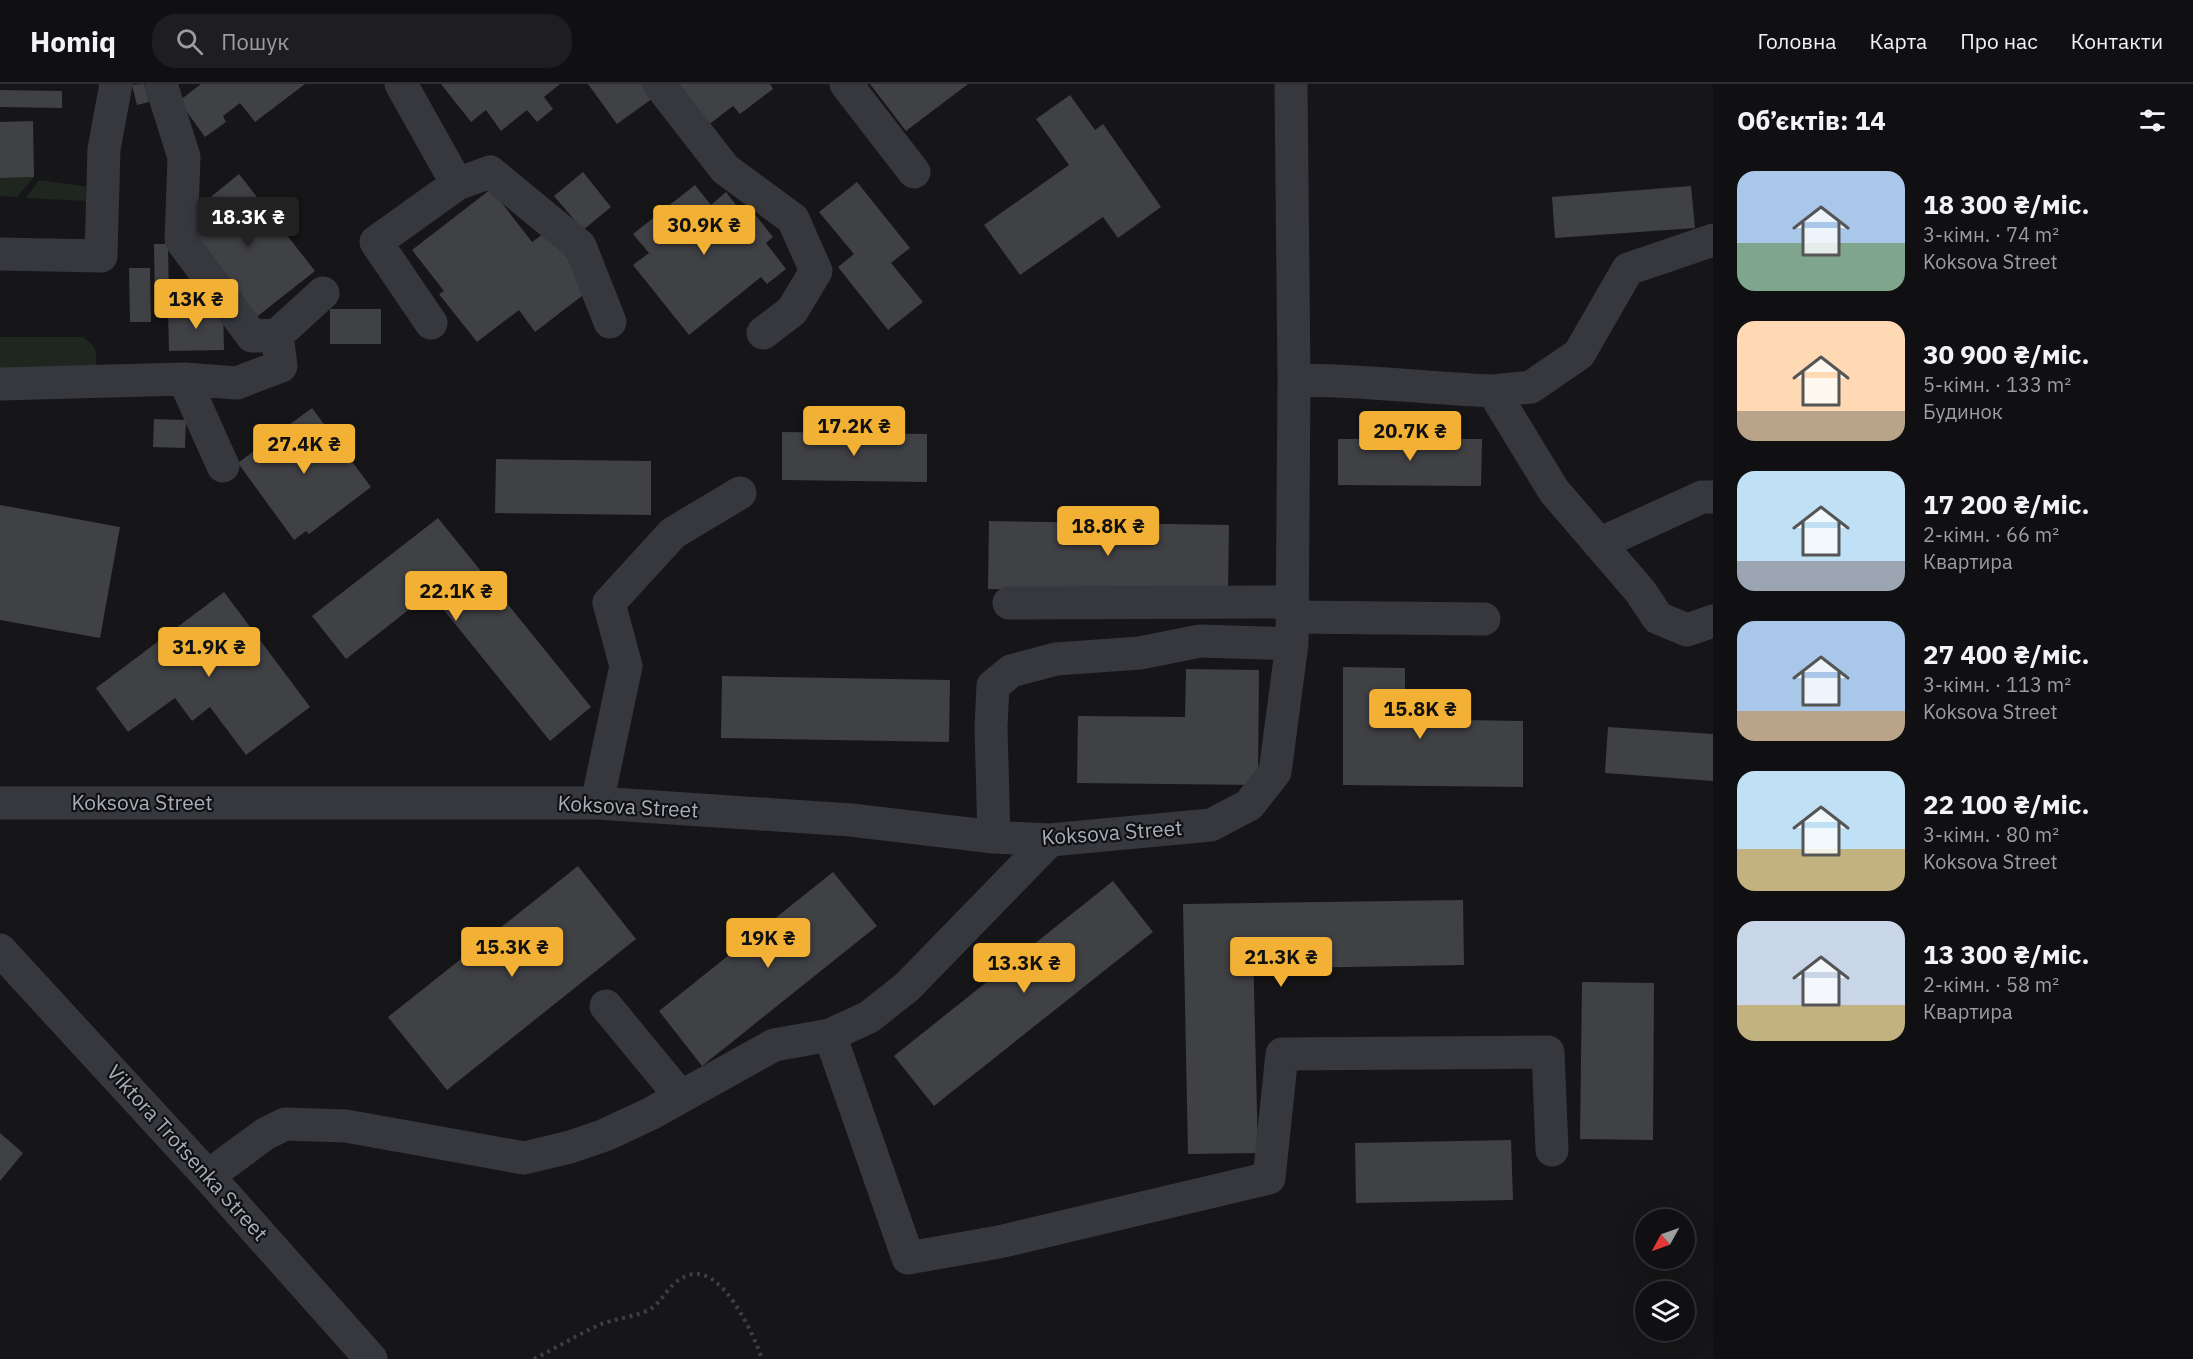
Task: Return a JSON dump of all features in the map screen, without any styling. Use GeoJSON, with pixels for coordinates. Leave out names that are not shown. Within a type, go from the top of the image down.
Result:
{"type":"FeatureCollection","features":[{"type":"Feature","properties":{"kind":"street"},"geometry":{"type":"LineString","coordinates":[[0,254],[101,256],[104,149],[116,84]]}},
{"type":"Feature","properties":{"kind":"street"},"geometry":{"type":"LineString","coordinates":[[161,84],[184,157],[181,240],[252,336],[279,350]]}},
{"type":"Feature","properties":{"kind":"street"},"geometry":{"type":"LineString","coordinates":[[401,84],[457,183]]}},
{"type":"Feature","properties":{"kind":"street"},"geometry":{"type":"LineString","coordinates":[[659,84],[725,169],[793,219],[816,271],[792,311],[763,333]]}},
{"type":"Feature","properties":{"kind":"street"},"geometry":{"type":"LineString","coordinates":[[846,84],[914,172]]}},
{"type":"Feature","properties":{"kind":"street"},"geometry":{"type":"LineString","coordinates":[[1291,84],[1294,380],[1293,621]]}},
{"type":"Feature","properties":{"kind":"street"},"geometry":{"type":"LineString","coordinates":[[431,323],[376,242],[457,183],[490,172],[580,246],[610,322]]}},
{"type":"Feature","properties":{"kind":"street"},"geometry":{"type":"LineString","coordinates":[[1294,380],[1337,380],[1420,388],[1493,391],[1531,387],[1579,354],[1628,268],[1713,240]]}},
{"type":"Feature","properties":{"kind":"street"},"geometry":{"type":"LineString","coordinates":[[0,384],[184,379],[237,383],[279,350],[323,293]]}},
{"type":"Feature","properties":{"kind":"street"},"geometry":{"type":"LineString","coordinates":[[184,379],[223,466]]}},
{"type":"Feature","properties":{"kind":"street"},"geometry":{"type":"LineString","coordinates":[[1493,391],[1554,491],[1640,591],[1658,618],[1687,630],[1713,621]]}},
{"type":"Feature","properties":{"kind":"street"},"geometry":{"type":"LineString","coordinates":[[597,803],[626,666],[609,603],[673,533],[740,493]]}},
{"type":"Feature","properties":{"kind":"street"},"geometry":{"type":"LineString","coordinates":[[1599,544],[1702,497],[1713,497]]}},
{"type":"Feature","properties":{"kind":"street"},"geometry":{"type":"LineString","coordinates":[[1009,603],[1293,621],[1484,619]]}},
{"type":"Feature","properties":{"kind":"street"},"geometry":{"type":"LineString","coordinates":[[994,837],[991,727],[993,686],[1011,671],[1056,659],[1140,653],[1293,621]]}},
{"type":"Feature","properties":{"kind":"street","name":"Koksova Street"},"geometry":{"type":"LineString","coordinates":[[0,803],[597,803],[851,820],[994,837],[1050,840],[1211,825],[1249,806],[1275,772],[1293,621]]}},
{"type":"Feature","properties":{"kind":"street"},"geometry":{"type":"LineString","coordinates":[[208,1176],[265,1134],[285,1124],[346,1126],[524,1158],[570,1147],[605,1134],[681,1097],[774,1045],[830,1035],[869,1017],[907,987],[1050,840]]}},
{"type":"Feature","properties":{"kind":"street","name":"Viktora Trotsenka Street"},"geometry":{"type":"LineString","coordinates":[[0,950],[208,1176],[371,1359]]}},
{"type":"Feature","properties":{"kind":"street"},"geometry":{"type":"LineString","coordinates":[[606,1006],[681,1097]]}},
{"type":"Feature","properties":{"kind":"street"},"geometry":{"type":"LineString","coordinates":[[830,1035],[908,1258],[999,1242],[1269,1178],[1282,1054],[1548,1052],[1552,1150]]}},
{"type":"Feature","properties":{"kind":"path"},"geometry":{"type":"LineString","coordinates":[[534,1359],[600,1325],[651,1308],[673,1283],[691,1274],[704,1275],[733,1298],[755,1337],[762,1359]]}},
{"type":"Feature","properties":{"kind":"shaded area"},"geometry":{"type":"Polygon","coordinates":[[[34,177],[17,197],[0,196],[0,178],[34,177]]]}},
{"type":"Feature","properties":{"kind":"shaded area"},"geometry":{"type":"Polygon","coordinates":[[[39,180],[89,187],[88,201],[26,198],[39,180]]]}},
{"type":"Feature","properties":{"kind":"shaded area"},"geometry":{"type":"Polygon","coordinates":[[[0,337],[83,337],[95,349],[96,367],[0,373],[0,337]]]}},
{"type":"Feature","properties":{"kind":"building"},"geometry":{"type":"Polygon","coordinates":[[[144,84],[149,102],[137,105],[132,85],[144,84]]]}},
{"type":"Feature","properties":{"kind":"building"},"geometry":{"type":"Polygon","coordinates":[[[201,84],[305,84],[255,122],[240,103],[223,116],[226,122],[205,137],[179,101],[201,84]]]}},
{"type":"Feature","properties":{"kind":"building"},"geometry":{"type":"Polygon","coordinates":[[[441,84],[560,84],[544,97],[553,109],[537,122],[527,110],[501,131],[486,110],[471,122],[441,84]]]}},
{"type":"Feature","properties":{"kind":"building"},"geometry":{"type":"Polygon","coordinates":[[[588,84],[642,84],[653,98],[617,124],[588,84]]]}},
{"type":"Feature","properties":{"kind":"building"},"geometry":{"type":"Polygon","coordinates":[[[669,84],[770,84],[773,89],[740,114],[733,106],[703,129],[669,84]]]}},
{"type":"Feature","properties":{"kind":"building"},"geometry":{"type":"Polygon","coordinates":[[[870,84],[968,84],[906,131],[870,84]]]}},
{"type":"Feature","properties":{"kind":"building"},"geometry":{"type":"Polygon","coordinates":[[[0,90],[62,91],[62,108],[0,107],[0,90]]]}},
{"type":"Feature","properties":{"kind":"building"},"geometry":{"type":"Polygon","coordinates":[[[1070,95],[1095,130],[1103,124],[1161,207],[1118,238],[1103,217],[1020,275],[984,225],[1069,165],[1036,119],[1070,95]]]}},
{"type":"Feature","properties":{"kind":"building"},"geometry":{"type":"Polygon","coordinates":[[[33,121],[34,177],[0,178],[0,122],[33,121]]]}},
{"type":"Feature","properties":{"kind":"building"},"geometry":{"type":"Polygon","coordinates":[[[583,172],[611,207],[583,230],[554,196],[583,172]]]}},
{"type":"Feature","properties":{"kind":"building"},"geometry":{"type":"Polygon","coordinates":[[[239,174],[315,271],[254,319],[183,230],[212,207],[207,200],[239,174]]]}},
{"type":"Feature","properties":{"kind":"building"},"geometry":{"type":"Polygon","coordinates":[[[857,182],[910,248],[891,263],[923,302],[888,330],[838,267],[854,254],[819,212],[857,182]]]}},
{"type":"Feature","properties":{"kind":"building"},"geometry":{"type":"Polygon","coordinates":[[[695,185],[711,205],[726,192],[743,214],[750,208],[773,237],[766,243],[786,269],[767,284],[761,277],[689,335],[633,265],[649,253],[633,234],[695,185]]]}},
{"type":"Feature","properties":{"kind":"building"},"geometry":{"type":"Polygon","coordinates":[[[1691,186],[1695,228],[1555,238],[1552,197],[1691,186]]]}},
{"type":"Feature","properties":{"kind":"building"},"geometry":{"type":"Polygon","coordinates":[[[491,189],[532,242],[547,231],[591,289],[535,332],[519,310],[477,342],[439,294],[444,291],[412,250],[491,189]]]}},
{"type":"Feature","properties":{"kind":"building"},"geometry":{"type":"Polygon","coordinates":[[[154,244],[168,244],[169,304],[155,304],[154,244]]]}},
{"type":"Feature","properties":{"kind":"building"},"geometry":{"type":"Polygon","coordinates":[[[129,268],[150,268],[151,322],[130,322],[129,268]]]}},
{"type":"Feature","properties":{"kind":"building"},"geometry":{"type":"Polygon","coordinates":[[[223,309],[224,350],[169,351],[168,310],[223,309]]]}},
{"type":"Feature","properties":{"kind":"building"},"geometry":{"type":"Polygon","coordinates":[[[330,309],[381,309],[381,344],[330,344],[330,309]]]}},
{"type":"Feature","properties":{"kind":"building"},"geometry":{"type":"Polygon","coordinates":[[[312,408],[371,487],[309,534],[306,531],[294,540],[238,463],[312,408]]]}},
{"type":"Feature","properties":{"kind":"building"},"geometry":{"type":"Polygon","coordinates":[[[154,419],[186,420],[185,448],[153,447],[154,419]]]}},
{"type":"Feature","properties":{"kind":"building"},"geometry":{"type":"Polygon","coordinates":[[[782,432],[927,434],[927,482],[782,480],[782,432]]]}},
{"type":"Feature","properties":{"kind":"building"},"geometry":{"type":"Polygon","coordinates":[[[1338,439],[1482,439],[1481,486],[1338,485],[1338,439]]]}},
{"type":"Feature","properties":{"kind":"building"},"geometry":{"type":"Polygon","coordinates":[[[496,459],[651,461],[651,515],[495,513],[496,459]]]}},
{"type":"Feature","properties":{"kind":"building"},"geometry":{"type":"Polygon","coordinates":[[[0,505],[120,527],[100,638],[0,620],[0,505]]]}},
{"type":"Feature","properties":{"kind":"building"},"geometry":{"type":"Polygon","coordinates":[[[438,518],[591,707],[550,741],[430,593],[346,659],[312,616],[438,518]]]}},
{"type":"Feature","properties":{"kind":"building"},"geometry":{"type":"Polygon","coordinates":[[[989,521],[1229,525],[1228,593],[988,589],[989,521]]]}},
{"type":"Feature","properties":{"kind":"building"},"geometry":{"type":"Polygon","coordinates":[[[224,592],[310,707],[246,755],[210,707],[192,721],[175,698],[128,732],[96,688],[224,592]]]}},
{"type":"Feature","properties":{"kind":"building"},"geometry":{"type":"Polygon","coordinates":[[[1343,667],[1405,668],[1405,719],[1523,721],[1523,787],[1343,785],[1343,667]]]}},
{"type":"Feature","properties":{"kind":"building"},"geometry":{"type":"Polygon","coordinates":[[[1186,669],[1259,670],[1258,785],[1077,783],[1078,716],[1185,717],[1186,669]]]}},
{"type":"Feature","properties":{"kind":"building"},"geometry":{"type":"Polygon","coordinates":[[[722,676],[950,680],[949,742],[721,738],[722,676]]]}},
{"type":"Feature","properties":{"kind":"building"},"geometry":{"type":"Polygon","coordinates":[[[1608,727],[1713,734],[1713,781],[1605,773],[1608,727]]]}},
{"type":"Feature","properties":{"kind":"building"},"geometry":{"type":"Polygon","coordinates":[[[578,866],[636,939],[447,1090],[388,1017],[578,866]]]}},
{"type":"Feature","properties":{"kind":"building"},"geometry":{"type":"Polygon","coordinates":[[[833,872],[877,926],[702,1066],[659,1011],[833,872]]]}},
{"type":"Feature","properties":{"kind":"building"},"geometry":{"type":"Polygon","coordinates":[[[1113,881],[1153,932],[934,1106],[894,1056],[1113,881]]]}},
{"type":"Feature","properties":{"kind":"building"},"geometry":{"type":"Polygon","coordinates":[[[1463,900],[1464,965],[1289,968],[1289,947],[1253,948],[1258,1153],[1188,1154],[1183,904],[1463,900]]]}},
{"type":"Feature","properties":{"kind":"building"},"geometry":{"type":"Polygon","coordinates":[[[1582,982],[1654,983],[1653,1140],[1580,1139],[1582,982]]]}},
{"type":"Feature","properties":{"kind":"building"},"geometry":{"type":"Polygon","coordinates":[[[0,1133],[23,1153],[0,1181],[0,1133]]]}},
{"type":"Feature","properties":{"kind":"building"},"geometry":{"type":"Polygon","coordinates":[[[1511,1140],[1513,1200],[1356,1203],[1355,1143],[1511,1140]]]}}]}
